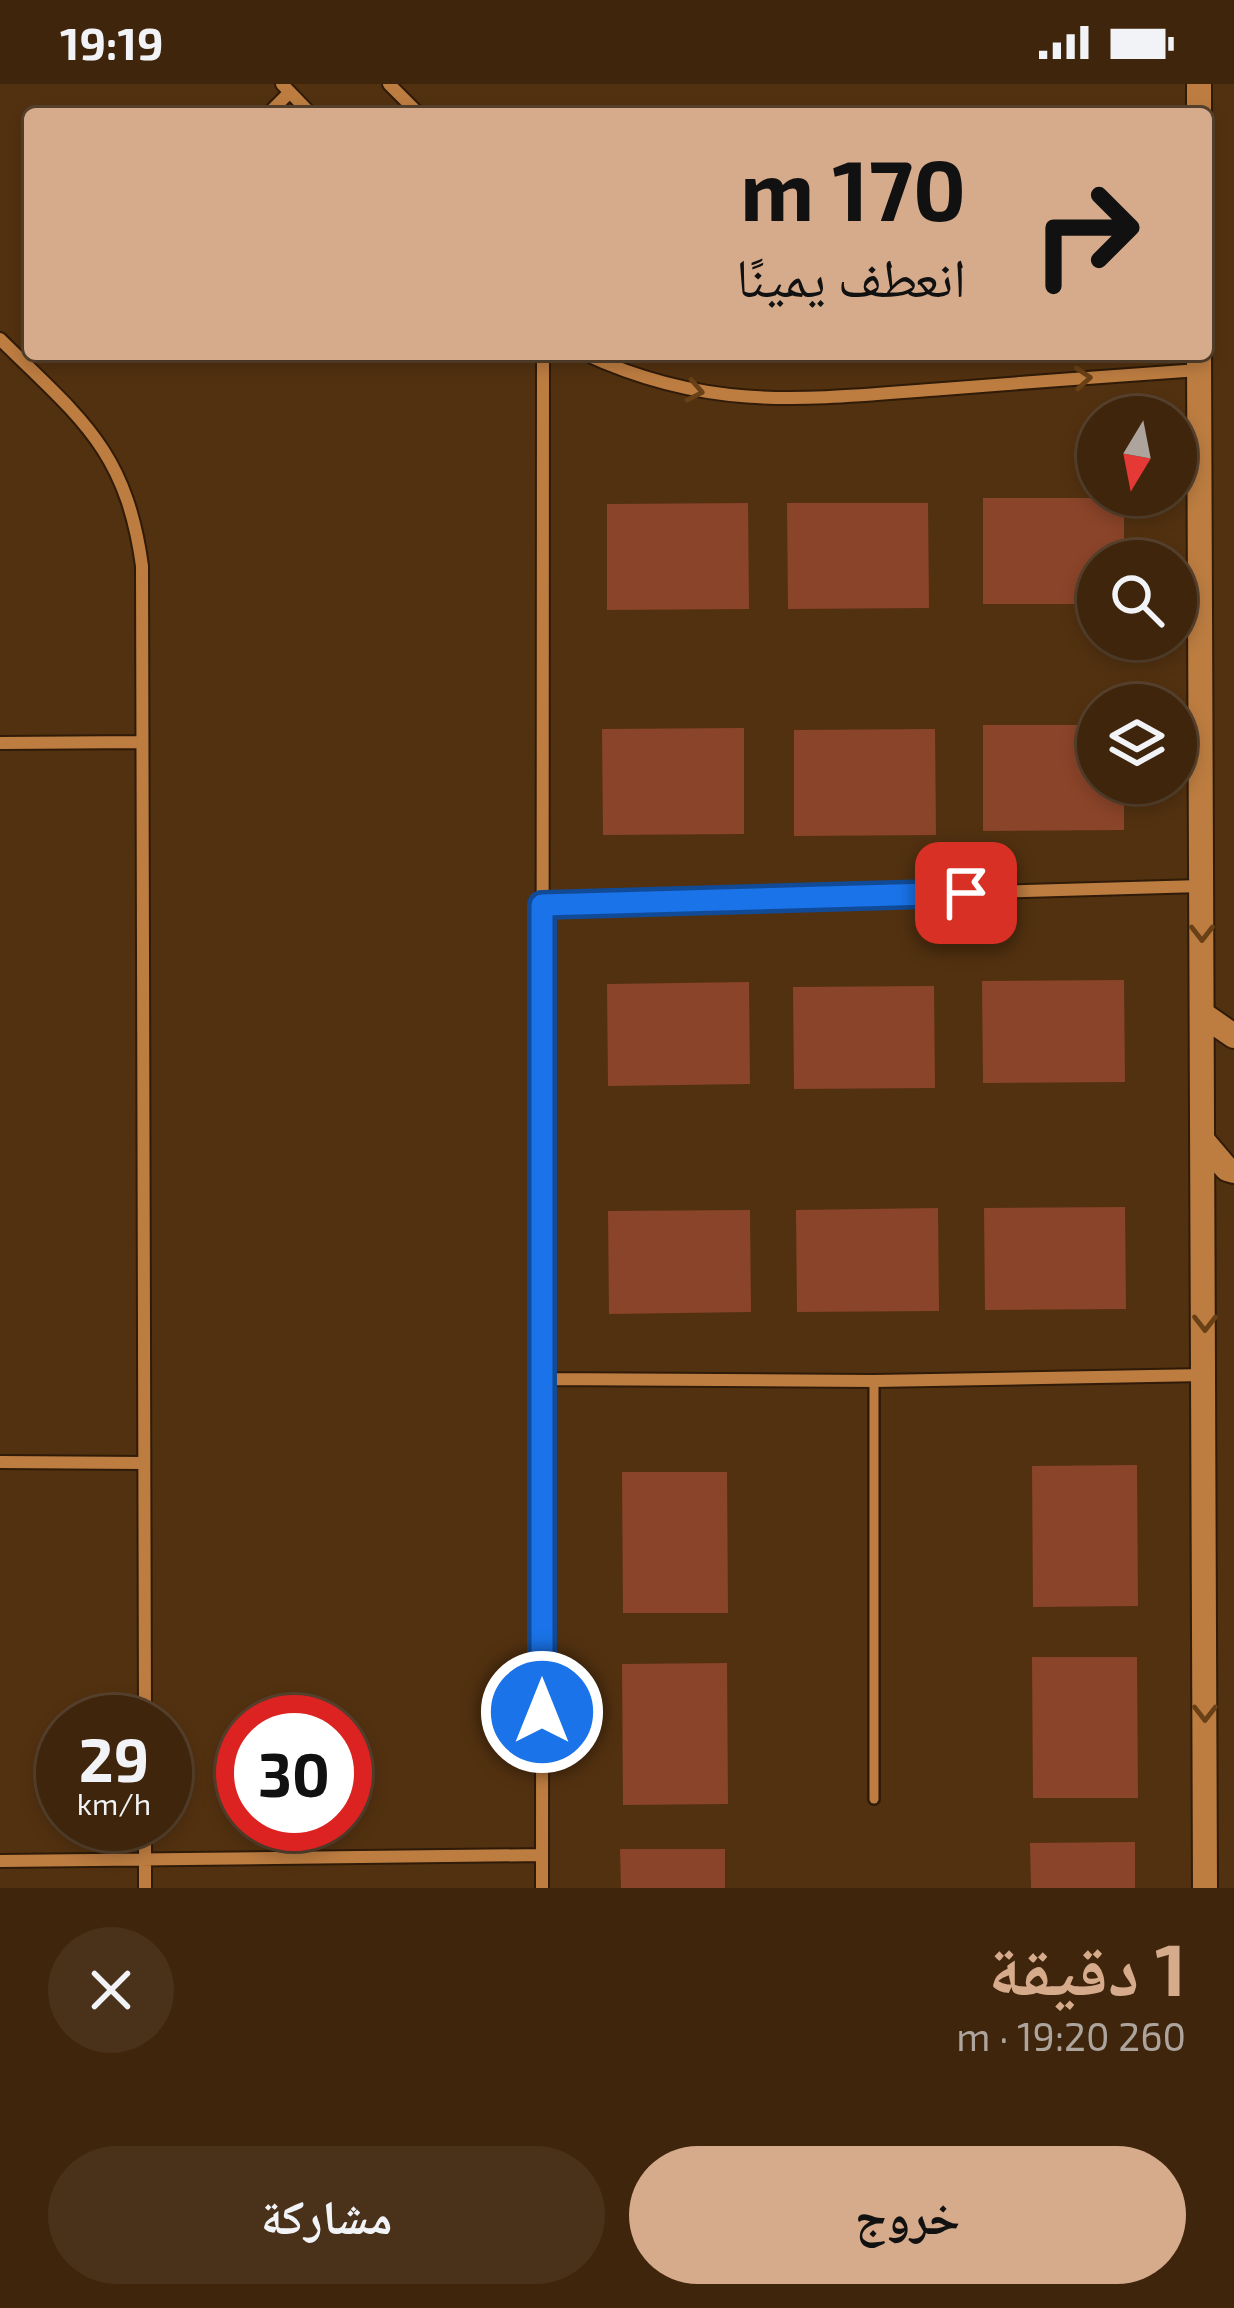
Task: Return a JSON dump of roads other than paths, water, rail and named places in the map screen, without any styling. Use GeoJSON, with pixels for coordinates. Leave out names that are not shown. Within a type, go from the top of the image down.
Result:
{"type":"FeatureCollection","features":[{"type":"Feature","properties":{"kind":"street"},"geometry":{"type":"LineString","coordinates":[[389,84],[413,108]]}},
{"type":"Feature","properties":{"kind":"street"},"geometry":{"type":"LineString","coordinates":[[29,360],[102,445],[123,482],[142,566],[145,1695]]}},
{"type":"Feature","properties":{"kind":"street"},"geometry":{"type":"LineString","coordinates":[[542,1888],[543,360]]}},
{"type":"Feature","properties":{"kind":"street"},"geometry":{"type":"LineString","coordinates":[[599,360],[681,390],[782,401],[1199,362],[1205,1888]]}},
{"type":"Feature","properties":{"kind":"street"},"geometry":{"type":"LineString","coordinates":[[0,743],[142,742]]}},
{"type":"Feature","properties":{"kind":"street"},"geometry":{"type":"LineString","coordinates":[[542,905],[1202,886]]}},
{"type":"Feature","properties":{"kind":"street"},"geometry":{"type":"LineString","coordinates":[[1202,1014],[1234,1036]]}},
{"type":"Feature","properties":{"kind":"street"},"geometry":{"type":"LineString","coordinates":[[1204,1142],[1234,1171]]}},
{"type":"Feature","properties":{"kind":"street"},"geometry":{"type":"LineString","coordinates":[[542,1379],[1205,1376]]}},
{"type":"Feature","properties":{"kind":"street"},"geometry":{"type":"LineString","coordinates":[[0,1462],[144,1463]]}},
{"type":"Feature","properties":{"kind":"street"},"geometry":{"type":"LineString","coordinates":[[145,1851],[145,1888]]}},
{"type":"Feature","properties":{"kind":"street"},"geometry":{"type":"LineString","coordinates":[[0,1861],[542,1855]]}},
{"type":"Feature","properties":{"kind":"lane"},"geometry":{"type":"LineString","coordinates":[[874,1381],[874,1798]]}}]}
